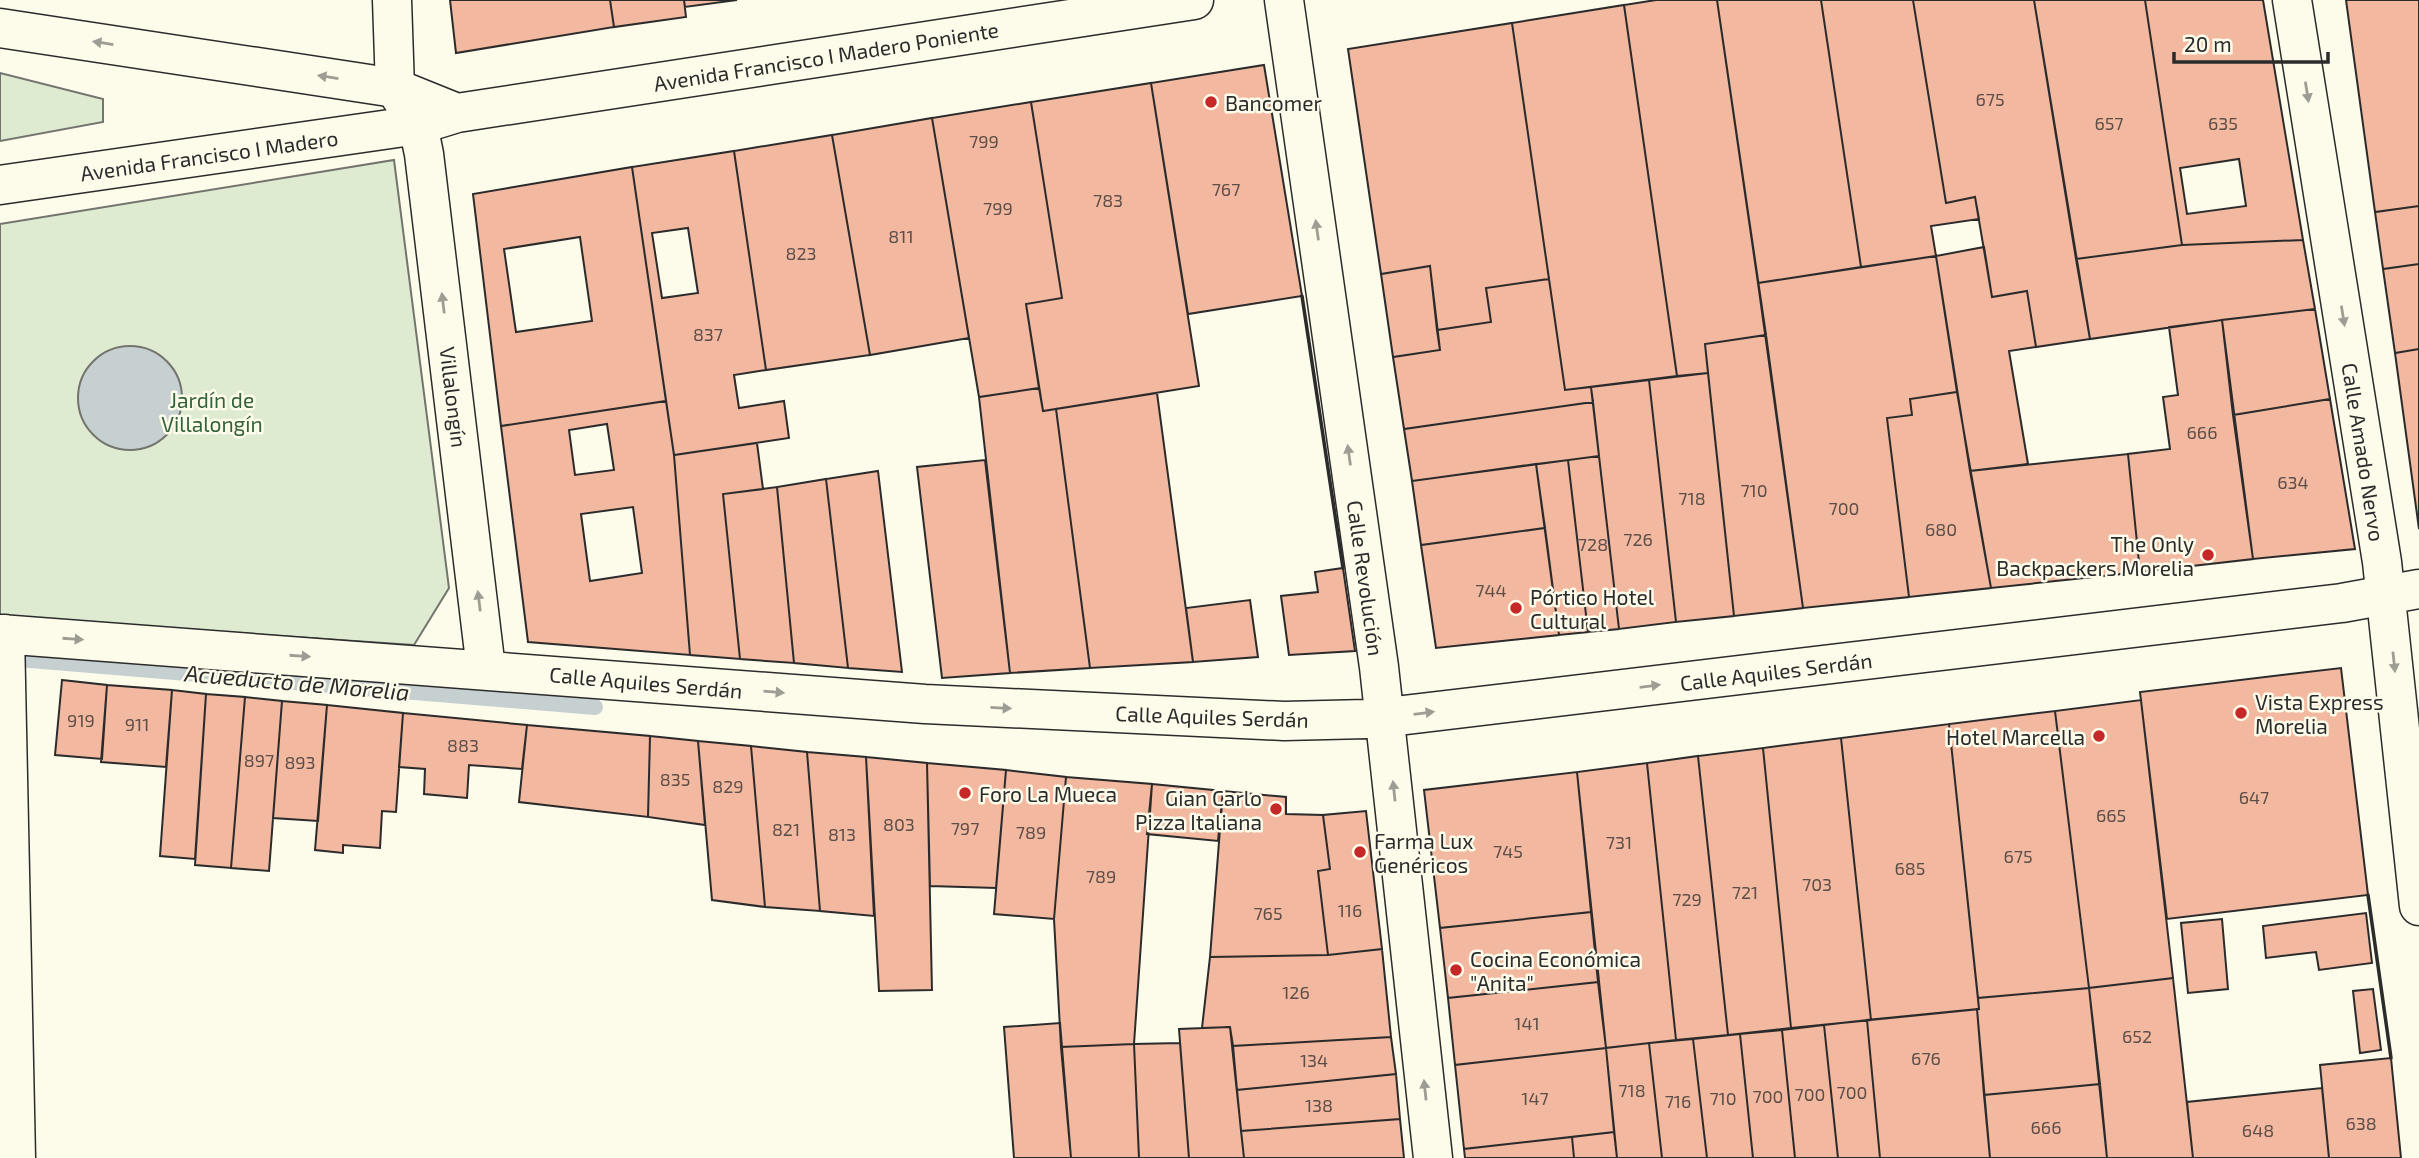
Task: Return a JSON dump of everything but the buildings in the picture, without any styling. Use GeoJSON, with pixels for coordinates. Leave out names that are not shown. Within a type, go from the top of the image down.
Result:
{"type":"FeatureCollection","features":[{"type":"Feature","properties":{"kind":"street"},"geometry":{"type":"LineString","coordinates":[[392,0],[395,88],[418,125]]}},
{"type":"Feature","properties":{"kind":"street","name":"Avenida Francisco I Madero Poniente"},"geometry":{"type":"LineString","coordinates":[[418,125],[457,113],[1058,10],[1194,0]]}},
{"type":"Feature","properties":{"kind":"street","name":"Calle Revolución"},"geometry":{"type":"LineString","coordinates":[[1284,0],[1384,717],[1433,1158]]}},
{"type":"Feature","properties":{"kind":"street","name":"Calle Amado Nervo"},"geometry":{"type":"LineString","coordinates":[[2292,0],[2380,548],[2402,592],[2419,906]]}},
{"type":"Feature","properties":{"kind":"street"},"geometry":{"type":"LineString","coordinates":[[0,28],[395,88],[457,113]]}},
{"type":"Feature","properties":{"kind":"street","name":"Avenida Francisco I Madero"},"geometry":{"type":"LineString","coordinates":[[0,185],[418,125]]}},
{"type":"Feature","properties":{"kind":"street","name":"Villalongín"},"geometry":{"type":"LineString","coordinates":[[418,125],[428,181],[486,669]]}},
{"type":"Feature","properties":{"kind":"street","name":"Calle Aquiles Serdán"},"geometry":{"type":"LineString","coordinates":[[2,634],[925,704],[1283,721],[1384,717],[2328,604],[2402,592]]}},
{"type":"Feature","properties":{"kind":"street"},"geometry":{"type":"LineString","coordinates":[[2,634],[16,1158]]}},
{"type":"Feature","properties":{"kind":"green space"},"geometry":{"type":"Polygon","coordinates":[[[0,73],[103,99],[103,122],[0,141],[0,73]]]}},
{"type":"Feature","properties":{"kind":"green space","name":"Jardín de Villalongín"},"geometry":{"type":"Polygon","coordinates":[[[394,160],[449,588],[414,645],[0,617],[0,224],[394,160]]]}},
{"type":"Feature","properties":{"kind":"shaded area"},"geometry":{"type":"Polygon","coordinates":[[[130,346],[150,350],[167,361],[178,378],[182,398],[178,418],[167,435],[150,446],[130,450],[110,446],[93,435],[82,418],[78,398],[82,378],[93,361],[110,350],[130,346]]]}},
{"type":"Feature","properties":{"kind":"waterway","name":"Acueducto de Morelia"},"geometry":{"type":"LineString","coordinates":[[6,658],[595,707]]}},
{"type":"Feature","properties":{"kind":"wall"},"geometry":{"type":"LineString","coordinates":[[1302,296],[1343,568]]}},
{"type":"Feature","properties":{"kind":"wall"},"geometry":{"type":"LineString","coordinates":[[2368,895],[2391,1058]]}},
{"type":"Feature","properties":{"kind":"place","name":"Bancomer"},"geometry":{"type":"Point","coordinates":[1211,102]}},
{"type":"Feature","properties":{"kind":"place","name":"The Only Backpackers Morelia"},"geometry":{"type":"Point","coordinates":[2208,555]}},
{"type":"Feature","properties":{"kind":"place","name":"Pórtico Hotel Cultural"},"geometry":{"type":"Point","coordinates":[1516,608]}},
{"type":"Feature","properties":{"kind":"place","name":"Vista Express Morelia"},"geometry":{"type":"Point","coordinates":[2241,713]}},
{"type":"Feature","properties":{"kind":"place","name":"Hotel Marcella"},"geometry":{"type":"Point","coordinates":[2099,736]}},
{"type":"Feature","properties":{"kind":"place","name":"Foro La Mueca"},"geometry":{"type":"Point","coordinates":[965,793]}},
{"type":"Feature","properties":{"kind":"place","name":"Gian Carlo Pizza Italiana"},"geometry":{"type":"Point","coordinates":[1276,809]}},
{"type":"Feature","properties":{"kind":"place","name":"Farma Lux Genéricos"},"geometry":{"type":"Point","coordinates":[1360,852]}},
{"type":"Feature","properties":{"kind":"place","name":"Cocina Económica \"Anita\""},"geometry":{"type":"Point","coordinates":[1456,970]}}]}
